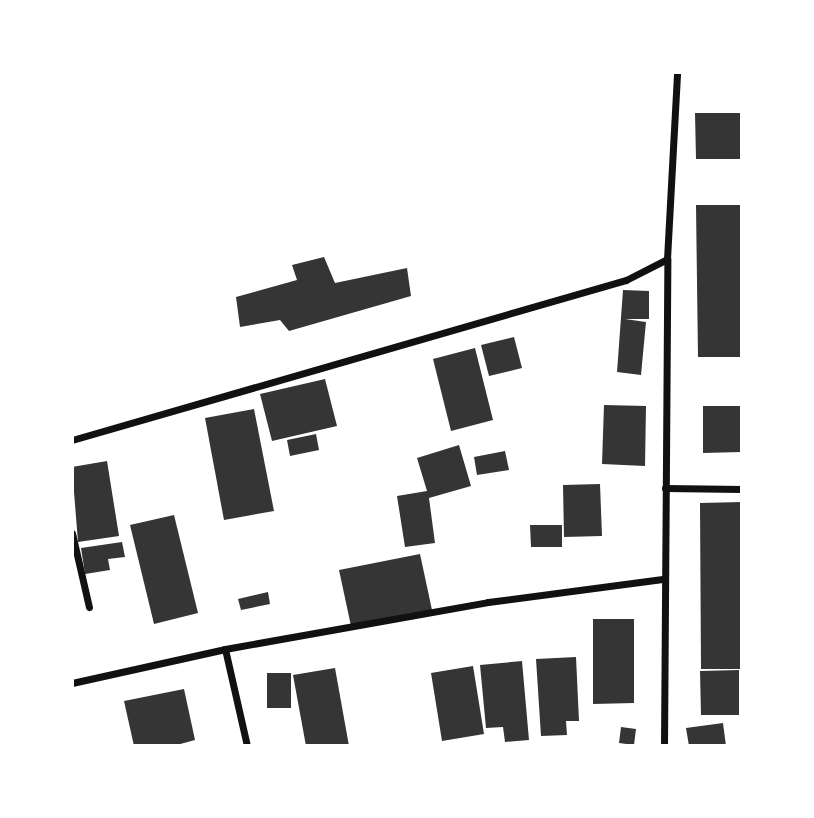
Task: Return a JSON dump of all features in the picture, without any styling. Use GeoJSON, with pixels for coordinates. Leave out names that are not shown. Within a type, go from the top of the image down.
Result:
{"type":"FeatureCollection","features":[{"type":"Feature","properties":{"kind":"street"},"geometry":{"type":"LineString","coordinates":[[664,746],[662,579],[667,259],[677,72]]}},
{"type":"Feature","properties":{"kind":"street"},"geometry":{"type":"LineString","coordinates":[[72,440],[626,280],[667,259]]}},
{"type":"Feature","properties":{"kind":"street"},"geometry":{"type":"LineString","coordinates":[[665,488],[742,489]]}},
{"type":"Feature","properties":{"kind":"street"},"geometry":{"type":"LineString","coordinates":[[72,533],[89,607]]}},
{"type":"Feature","properties":{"kind":"street"},"geometry":{"type":"LineString","coordinates":[[72,683],[225,649],[488,602],[662,579]]}},
{"type":"Feature","properties":{"kind":"street"},"geometry":{"type":"LineString","coordinates":[[225,649],[247,746]]}},
{"type":"Feature","properties":{"kind":"building"},"geometry":{"type":"Polygon","coordinates":[[[695,113],[742,113],[742,159],[696,159],[695,113]]]}},
{"type":"Feature","properties":{"kind":"building"},"geometry":{"type":"Polygon","coordinates":[[[696,205],[742,205],[742,357],[698,357],[696,205]]]}},
{"type":"Feature","properties":{"kind":"building"},"geometry":{"type":"Polygon","coordinates":[[[324,257],[335,283],[407,268],[411,296],[289,331],[280,320],[240,327],[236,297],[297,280],[292,265],[324,257]]]}},
{"type":"Feature","properties":{"kind":"building"},"geometry":{"type":"Polygon","coordinates":[[[623,290],[649,291],[649,319],[625,319],[646,322],[641,375],[617,372],[623,290]]]}},
{"type":"Feature","properties":{"kind":"building"},"geometry":{"type":"Polygon","coordinates":[[[514,337],[522,368],[489,376],[481,345],[514,337]]]}},
{"type":"Feature","properties":{"kind":"building"},"geometry":{"type":"Polygon","coordinates":[[[475,348],[493,420],[451,431],[433,359],[475,348]]]}},
{"type":"Feature","properties":{"kind":"building"},"geometry":{"type":"Polygon","coordinates":[[[325,379],[337,426],[272,441],[260,394],[325,379]]]}},
{"type":"Feature","properties":{"kind":"building"},"geometry":{"type":"Polygon","coordinates":[[[604,405],[646,406],[645,466],[602,464],[604,405]]]}},
{"type":"Feature","properties":{"kind":"building"},"geometry":{"type":"Polygon","coordinates":[[[703,406],[742,406],[742,452],[703,453],[703,406]]]}},
{"type":"Feature","properties":{"kind":"building"},"geometry":{"type":"Polygon","coordinates":[[[254,409],[274,511],[224,520],[205,418],[254,409]]]}},
{"type":"Feature","properties":{"kind":"building"},"geometry":{"type":"Polygon","coordinates":[[[316,434],[319,450],[290,456],[287,440],[316,434]]]}},
{"type":"Feature","properties":{"kind":"building"},"geometry":{"type":"Polygon","coordinates":[[[459,445],[471,486],[429,498],[435,543],[405,547],[397,496],[427,491],[417,458],[459,445]]]}},
{"type":"Feature","properties":{"kind":"building"},"geometry":{"type":"Polygon","coordinates":[[[505,451],[509,470],[477,475],[474,457],[505,451]]]}},
{"type":"Feature","properties":{"kind":"building"},"geometry":{"type":"Polygon","coordinates":[[[107,461],[119,536],[78,542],[72,467],[107,461]]]}},
{"type":"Feature","properties":{"kind":"building"},"geometry":{"type":"Polygon","coordinates":[[[600,484],[602,536],[564,537],[563,485],[600,484]]]}},
{"type":"Feature","properties":{"kind":"building"},"geometry":{"type":"Polygon","coordinates":[[[742,502],[742,669],[701,669],[700,503],[742,502]]]}},
{"type":"Feature","properties":{"kind":"building"},"geometry":{"type":"Polygon","coordinates":[[[174,515],[198,613],[154,624],[130,525],[174,515]]]}},
{"type":"Feature","properties":{"kind":"building"},"geometry":{"type":"Polygon","coordinates":[[[530,525],[562,525],[562,547],[531,547],[530,525]]]}},
{"type":"Feature","properties":{"kind":"building"},"geometry":{"type":"Polygon","coordinates":[[[122,542],[125,557],[108,559],[110,570],[85,574],[81,548],[122,542]]]}},
{"type":"Feature","properties":{"kind":"building"},"geometry":{"type":"Polygon","coordinates":[[[420,554],[432,610],[351,626],[339,570],[420,554]]]}},
{"type":"Feature","properties":{"kind":"building"},"geometry":{"type":"Polygon","coordinates":[[[268,592],[270,604],[241,610],[238,599],[268,592]]]}},
{"type":"Feature","properties":{"kind":"building"},"geometry":{"type":"Polygon","coordinates":[[[593,619],[634,619],[634,703],[593,704],[593,619]]]}},
{"type":"Feature","properties":{"kind":"building"},"geometry":{"type":"Polygon","coordinates":[[[576,657],[579,721],[566,721],[567,735],[541,736],[536,659],[576,657]]]}},
{"type":"Feature","properties":{"kind":"building"},"geometry":{"type":"Polygon","coordinates":[[[522,661],[529,740],[505,742],[503,727],[486,728],[480,665],[522,661]]]}},
{"type":"Feature","properties":{"kind":"building"},"geometry":{"type":"Polygon","coordinates":[[[473,666],[484,734],[442,741],[431,673],[473,666]]]}},
{"type":"Feature","properties":{"kind":"building"},"geometry":{"type":"Polygon","coordinates":[[[335,668],[349,746],[306,746],[293,675],[335,668]]]}},
{"type":"Feature","properties":{"kind":"building"},"geometry":{"type":"Polygon","coordinates":[[[739,670],[739,715],[701,715],[700,671],[739,670]]]}},
{"type":"Feature","properties":{"kind":"building"},"geometry":{"type":"Polygon","coordinates":[[[267,673],[291,673],[291,708],[267,708],[267,673]]]}},
{"type":"Feature","properties":{"kind":"building"},"geometry":{"type":"Polygon","coordinates":[[[184,689],[195,740],[173,746],[134,746],[124,701],[184,689]]]}},
{"type":"Feature","properties":{"kind":"building"},"geometry":{"type":"Polygon","coordinates":[[[723,723],[726,746],[689,746],[686,728],[723,723]]]}},
{"type":"Feature","properties":{"kind":"building"},"geometry":{"type":"Polygon","coordinates":[[[621,727],[636,729],[634,745],[619,743],[621,727]]]}}]}
